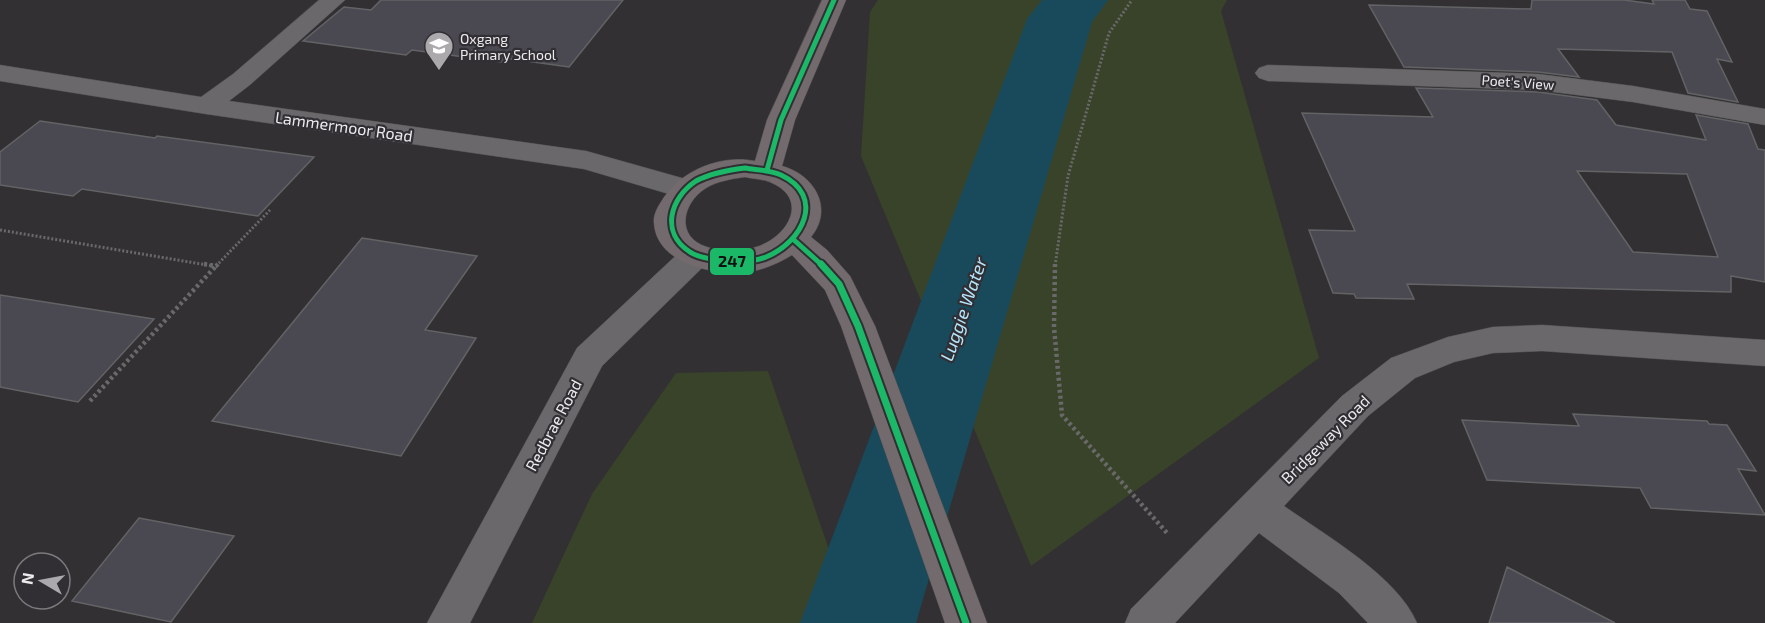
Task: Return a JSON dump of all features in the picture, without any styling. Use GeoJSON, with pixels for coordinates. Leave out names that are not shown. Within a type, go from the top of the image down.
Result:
{"type":"FeatureCollection","features":[{"type":"Feature","properties":{"kind":"main road"},"geometry":{"type":"LineString","coordinates":[[767,170],[781,120],[834,0]]}},
{"type":"Feature","properties":{"kind":"main road"},"geometry":{"type":"LineString","coordinates":[[745,168],[767,170],[794,183],[805,196],[810,211],[805,227],[786,248],[757,260],[718,262],[695,256],[676,240],[669,225],[670,212],[678,196],[686,189],[704,177],[722,171],[745,168]]}},
{"type":"Feature","properties":{"kind":"main road"},"geometry":{"type":"LineString","coordinates":[[794,240],[816,258],[839,284],[858,326],[966,623]]}},
{"type":"Feature","properties":{"kind":"street"},"geometry":{"type":"LineString","coordinates":[[206,106],[242,79],[333,0]]}},
{"type":"Feature","properties":{"kind":"street","name":"Lammermoor Road"},"geometry":{"type":"LineString","coordinates":[[0,73],[206,106],[586,160],[686,189]]}},
{"type":"Feature","properties":{"kind":"street","name":"Poet's View"},"geometry":{"type":"LineString","coordinates":[[1268,73],[1538,82],[1633,94],[1765,117]]}},
{"type":"Feature","properties":{"kind":"street","name":"Redbrae Road"},"geometry":{"type":"LineString","coordinates":[[448,623],[590,357],[695,256]]}},
{"type":"Feature","properties":{"kind":"street","name":"Bridgeway Road"},"geometry":{"type":"LineString","coordinates":[[1146,623],[1355,406],[1403,368],[1448,350],[1494,340],[1542,338],[1765,353]]}},
{"type":"Feature","properties":{"kind":"street"},"geometry":{"type":"LineString","coordinates":[[1256,509],[1354,579],[1396,623]]}},
{"type":"Feature","properties":{"kind":"path"},"geometry":{"type":"LineString","coordinates":[[1132,0],[1109,33],[1068,176],[1054,274],[1054,327],[1062,415],[1090,449],[1199,568]]}},
{"type":"Feature","properties":{"kind":"path"},"geometry":{"type":"LineString","coordinates":[[90,401],[270,210]]}},
{"type":"Feature","properties":{"kind":"path"},"geometry":{"type":"LineString","coordinates":[[0,230],[216,266]]}},
{"type":"Feature","properties":{"kind":"green space"},"geometry":{"type":"Polygon","coordinates":[[[878,0],[1227,0],[1221,11],[1319,358],[1031,566],[861,156],[870,12],[878,0]]]}},
{"type":"Feature","properties":{"kind":"green space"},"geometry":{"type":"Polygon","coordinates":[[[768,371],[854,623],[532,623],[592,494],[676,373],[768,371]]]}},
{"type":"Feature","properties":{"kind":"building"},"geometry":{"type":"Polygon","coordinates":[[[381,0],[623,0],[569,67],[505,58],[501,62],[412,50],[406,55],[303,41],[344,7],[371,10],[381,0]]]}},
{"type":"Feature","properties":{"kind":"building"},"geometry":{"type":"Polygon","coordinates":[[[1532,0],[1624,0],[1654,4],[1652,0],[1685,0],[1690,9],[1707,11],[1732,62],[1717,59],[1738,102],[1688,93],[1672,52],[1558,49],[1579,77],[1538,72],[1404,67],[1369,5],[1531,9],[1532,0]]]}},
{"type":"Feature","properties":{"kind":"building"},"geometry":{"type":"Polygon","coordinates":[[[1416,88],[1538,92],[1597,100],[1616,125],[1706,140],[1696,115],[1748,124],[1758,149],[1765,150],[1765,282],[1731,276],[1731,292],[1407,284],[1414,299],[1356,298],[1354,294],[1333,293],[1309,230],[1355,231],[1302,113],[1433,117],[1416,88]],[[1577,171],[1633,252],[1718,257],[1687,174],[1577,171]]]}},
{"type":"Feature","properties":{"kind":"building"},"geometry":{"type":"Polygon","coordinates":[[[40,121],[155,138],[157,136],[314,157],[258,216],[82,189],[73,196],[0,185],[0,152],[40,121]]]}},
{"type":"Feature","properties":{"kind":"building"},"geometry":{"type":"Polygon","coordinates":[[[362,238],[477,256],[425,330],[476,338],[401,456],[212,421],[362,238]]]}},
{"type":"Feature","properties":{"kind":"building"},"geometry":{"type":"Polygon","coordinates":[[[0,295],[154,319],[78,402],[0,387],[0,295]]]}},
{"type":"Feature","properties":{"kind":"building"},"geometry":{"type":"Polygon","coordinates":[[[1573,414],[1707,421],[1709,424],[1727,425],[1756,471],[1738,469],[1765,515],[1651,508],[1640,488],[1487,480],[1462,420],[1579,426],[1573,414]]]}},
{"type":"Feature","properties":{"kind":"building"},"geometry":{"type":"Polygon","coordinates":[[[139,518],[234,536],[171,622],[72,601],[139,518]]]}},
{"type":"Feature","properties":{"kind":"building"},"geometry":{"type":"Polygon","coordinates":[[[1507,567],[1615,623],[1489,623],[1507,567]]]}},
{"type":"Feature","properties":{"kind":"waterway","name":"Luggie Water"},"geometry":{"type":"LineString","coordinates":[[858,623],[1060,19],[1076,0]]}},
{"type":"Feature","properties":{"kind":"transit line","name":"247"},"geometry":{"type":"LineString","coordinates":[[767,170],[781,120],[834,0]]}},
{"type":"Feature","properties":{"kind":"transit line","name":"247"},"geometry":{"type":"LineString","coordinates":[[745,168],[781,175],[795,184],[803,194],[807,206],[800,229],[781,249],[756,259],[718,260],[688,251],[673,234],[671,224],[671,214],[680,196],[702,178],[745,168]]}},
{"type":"Feature","properties":{"kind":"transit line","name":"247"},"geometry":{"type":"LineString","coordinates":[[794,240],[816,258],[839,284],[858,326],[966,623]]}},
{"type":"Feature","properties":{"kind":"place","name":"Oxgang Primary School"},"geometry":{"type":"Point","coordinates":[439,72]}}]}
